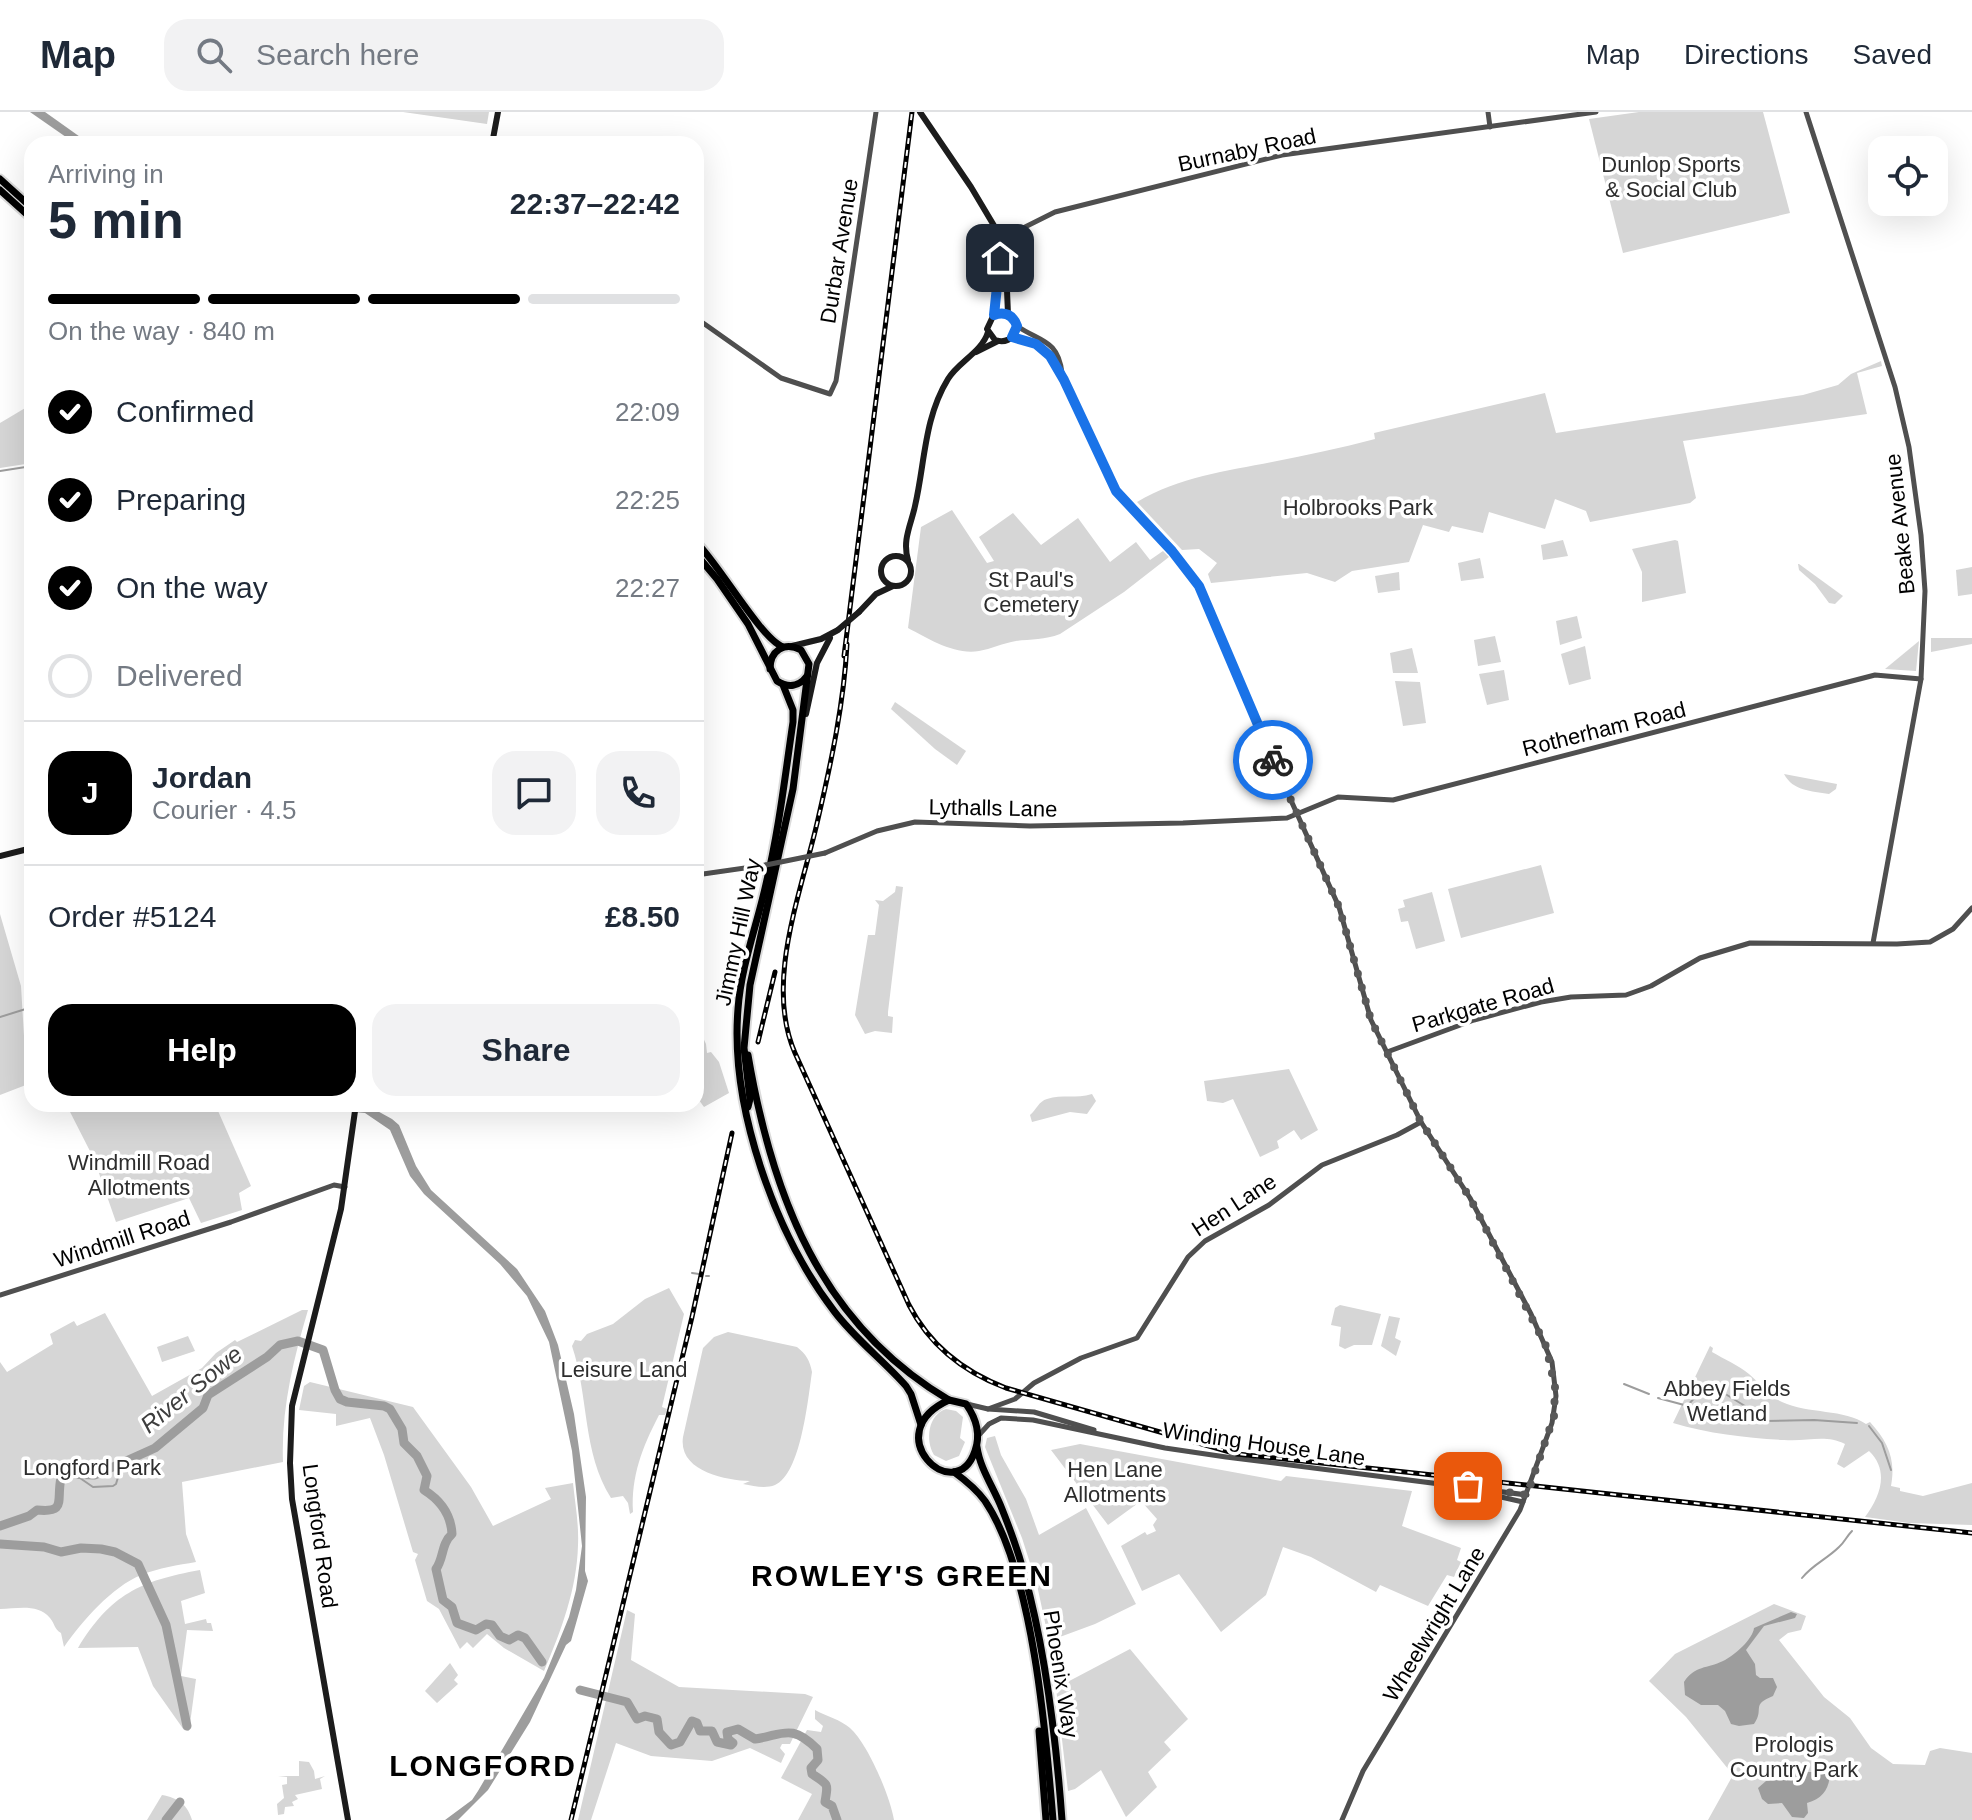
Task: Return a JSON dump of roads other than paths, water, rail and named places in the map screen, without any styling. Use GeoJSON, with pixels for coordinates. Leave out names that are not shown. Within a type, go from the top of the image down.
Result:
{"type":"FeatureCollection","features":[{"type":"Feature","properties":{"kind":"highway"},"geometry":{"type":"LineString","coordinates":[[0,179],[24,201]]}},
{"type":"Feature","properties":{"kind":"highway"},"geometry":{"type":"LineString","coordinates":[[0,190],[24,212]]}},
{"type":"Feature","properties":{"kind":"highway"},"geometry":{"type":"LineString","coordinates":[[704,550],[767,636],[777,645],[801,650],[809,664],[807,676],[795,685],[783,685],[777,681],[748,624],[704,564]]}},
{"type":"Feature","properties":{"kind":"highway"},"geometry":{"type":"LineString","coordinates":[[770,669],[771,658],[787,646]]}},
{"type":"Feature","properties":{"kind":"highway","name":"Jimmy Hill Way"},"geometry":{"type":"LineString","coordinates":[[746,1030],[750,985],[784,838],[799,750],[807,676]]}},
{"type":"Feature","properties":{"kind":"highway","name":"Jimmy Hill Way"},"geometry":{"type":"LineString","coordinates":[[783,685],[793,710],[782,810],[738,1006],[737,1042],[746,1109],[782,1222],[809,1275],[847,1327],[906,1386],[921,1425]]}},
{"type":"Feature","properties":{"kind":"highway"},"geometry":{"type":"LineString","coordinates":[[746,1030],[744,1059],[750,1099],[746,1109]]}},
{"type":"Feature","properties":{"kind":"highway"},"geometry":{"type":"LineString","coordinates":[[746,1030],[749,1066],[786,1201],[803,1244],[821,1277],[882,1349],[928,1387],[949,1400],[966,1404],[977,1424],[977,1447],[969,1463],[954,1472],[935,1468],[927,1462],[920,1444],[921,1425],[935,1407],[949,1400]]}},
{"type":"Feature","properties":{"kind":"highway"},"geometry":{"type":"LineString","coordinates":[[758,1102],[752,1110],[758,1153]]}},
{"type":"Feature","properties":{"kind":"highway","name":"Phoenix Way"},"geometry":{"type":"LineString","coordinates":[[977,1447],[979,1459],[1007,1521],[1035,1618],[1054,1737],[1062,1820]]}},
{"type":"Feature","properties":{"kind":"highway","name":"Phoenix Way"},"geometry":{"type":"LineString","coordinates":[[954,1472],[983,1498],[999,1526],[1015,1573],[1033,1657],[1047,1750],[1053,1820]]}},
{"type":"Feature","properties":{"kind":"highway"},"geometry":{"type":"LineString","coordinates":[[1033,1657],[1046,1820]]}},
{"type":"Feature","properties":{"kind":"main road"},"geometry":{"type":"LineString","coordinates":[[494,136],[498,112]]}},
{"type":"Feature","properties":{"kind":"main road"},"geometry":{"type":"LineString","coordinates":[[920,112],[1003,239],[1005,304],[1017,326],[1012,337],[970,356]]}},
{"type":"Feature","properties":{"kind":"main road"},"geometry":{"type":"LineString","coordinates":[[876,594],[903,585],[909,579],[912,569],[905,550],[906,536],[915,507],[927,433],[935,406],[953,370],[984,342],[988,332],[988,321],[994,315],[1003,239]]}},
{"type":"Feature","properties":{"kind":"main road"},"geometry":{"type":"LineString","coordinates":[[994,315],[1008,314]]}},
{"type":"Feature","properties":{"kind":"main road"},"geometry":{"type":"LineString","coordinates":[[988,332],[998,341]]}},
{"type":"Feature","properties":{"kind":"main road"},"geometry":{"type":"LineString","coordinates":[[787,646],[821,639],[859,612],[881,585],[883,563],[906,536]]}},
{"type":"Feature","properties":{"kind":"main road"},"geometry":{"type":"LineString","coordinates":[[892,556],[908,560]]}},
{"type":"Feature","properties":{"kind":"main road"},"geometry":{"type":"LineString","coordinates":[[881,574],[893,586]]}},
{"type":"Feature","properties":{"kind":"main road"},"geometry":{"type":"LineString","coordinates":[[809,664],[838,629]]}},
{"type":"Feature","properties":{"kind":"main road"},"geometry":{"type":"LineString","coordinates":[[799,750],[815,670],[830,638]]}},
{"type":"Feature","properties":{"kind":"main road"},"geometry":{"type":"LineString","coordinates":[[0,856],[24,850]]}},
{"type":"Feature","properties":{"kind":"main road","name":"Longford Road"},"geometry":{"type":"LineString","coordinates":[[348,1820],[291,1490],[292,1406],[345,1187],[355,1112]]}},
{"type":"Feature","properties":{"kind":"street","name":"Durbar Avenue"},"geometry":{"type":"LineString","coordinates":[[704,324],[781,378],[830,394],[836,381],[876,112]]}},
{"type":"Feature","properties":{"kind":"street"},"geometry":{"type":"LineString","coordinates":[[1488,112],[1490,127]]}},
{"type":"Feature","properties":{"kind":"street","name":"Burnaby Road"},"geometry":{"type":"LineString","coordinates":[[1003,239],[1055,212],[1281,156],[1596,112]]}},
{"type":"Feature","properties":{"kind":"street","name":"Beake Avenue"},"geometry":{"type":"LineString","coordinates":[[1806,112],[1895,387],[1909,447],[1921,535],[1925,591],[1921,679],[1873,943]]}},
{"type":"Feature","properties":{"kind":"street"},"geometry":{"type":"LineString","coordinates":[[1017,326],[1055,349],[1063,377]]}},
{"type":"Feature","properties":{"kind":"street"},"geometry":{"type":"LineString","coordinates":[[1012,337],[1036,344],[1050,356],[1063,377]]}},
{"type":"Feature","properties":{"kind":"street","name":"Wheelwright Lane"},"geometry":{"type":"LineString","coordinates":[[1063,377],[1116,491],[1172,551],[1199,586],[1339,907],[1367,1007],[1387,1052],[1421,1122],[1470,1198],[1542,1335],[1552,1362],[1555,1387],[1553,1419],[1527,1495],[1500,1546],[1363,1771],[1342,1820]]}},
{"type":"Feature","properties":{"kind":"street","name":"Rotherham Road"},"geometry":{"type":"LineString","coordinates":[[1297,815],[1338,797],[1393,800],[1875,675],[1921,679]]}},
{"type":"Feature","properties":{"kind":"street","name":"Lythalls Lane"},"geometry":{"type":"LineString","coordinates":[[704,874],[825,853],[883,829],[923,821],[1112,826],[1297,815]]}},
{"type":"Feature","properties":{"kind":"street","name":"Parkgate Road"},"geometry":{"type":"LineString","coordinates":[[1387,1052],[1474,1020],[1541,1002],[1571,997],[1626,995],[1651,986],[1700,958],[1741,945],[1775,942],[1914,944],[1942,937],[1972,908]]}},
{"type":"Feature","properties":{"kind":"street","name":"Hen Lane"},"geometry":{"type":"LineString","coordinates":[[988,1409],[1015,1399],[1034,1383],[1081,1358],[1137,1338],[1188,1257],[1205,1241],[1266,1208],[1322,1165],[1421,1122]]}},
{"type":"Feature","properties":{"kind":"street","name":"Windmill Road"},"geometry":{"type":"LineString","coordinates":[[0,1295],[231,1222],[334,1185],[345,1187]]}},
{"type":"Feature","properties":{"kind":"street","name":"Hen Lane"},"geometry":{"type":"LineString","coordinates":[[1001,1418],[1015,1399]]}},
{"type":"Feature","properties":{"kind":"street","name":"Winding House Lane"},"geometry":{"type":"LineString","coordinates":[[966,1404],[1056,1417],[1106,1434]]}},
{"type":"Feature","properties":{"kind":"street"},"geometry":{"type":"LineString","coordinates":[[978,1436],[989,1424],[1001,1418]]}},
{"type":"Feature","properties":{"kind":"street","name":"Winding House Lane"},"geometry":{"type":"LineString","coordinates":[[1001,1418],[1040,1421],[1165,1448],[1226,1457],[1527,1495]]}},
{"type":"Feature","properties":{"kind":"street","name":"Winding House Lane"},"geometry":{"type":"LineString","coordinates":[[1420,1480],[1523,1502]]}},
{"type":"Feature","properties":{"kind":"waterway"},"geometry":{"type":"LineString","coordinates":[[0,471],[24,467]]}},
{"type":"Feature","properties":{"kind":"waterway"},"geometry":{"type":"LineString","coordinates":[[0,1017],[24,1010]]}},
{"type":"Feature","properties":{"kind":"waterway"},"geometry":{"type":"LineString","coordinates":[[692,1273],[699,1274]]}},
{"type":"Feature","properties":{"kind":"waterway","name":"River Sowe"},"geometry":{"type":"LineString","coordinates":[[0,1526],[37,1510],[53,1510],[58,1504],[61,1478],[67,1474],[95,1475],[155,1448],[203,1408],[208,1395],[267,1357],[280,1345],[298,1341],[323,1350],[340,1399],[384,1406],[390,1409],[402,1429],[404,1443],[417,1456],[427,1476],[424,1490],[440,1503],[449,1520],[452,1534],[436,1569],[443,1600],[452,1607],[457,1623],[476,1630],[486,1624],[492,1625],[500,1636],[509,1640],[518,1635],[525,1638],[542,1662]]}},
{"type":"Feature","properties":{"kind":"waterway"},"geometry":{"type":"LineString","coordinates":[[1624,1384],[1649,1394]]}},
{"type":"Feature","properties":{"kind":"waterway"},"geometry":{"type":"LineString","coordinates":[[1687,1406],[1699,1393]]}},
{"type":"Feature","properties":{"kind":"waterway"},"geometry":{"type":"LineString","coordinates":[[1727,1395],[1758,1414]]}},
{"type":"Feature","properties":{"kind":"waterway"},"geometry":{"type":"LineString","coordinates":[[1658,1398],[1729,1417],[1857,1423]]}},
{"type":"Feature","properties":{"kind":"waterway"},"geometry":{"type":"LineString","coordinates":[[1869,1426],[1882,1443],[1891,1470]]}},
{"type":"Feature","properties":{"kind":"waterway"},"geometry":{"type":"LineString","coordinates":[[77,1476],[93,1487],[113,1486],[122,1464]]}},
{"type":"Feature","properties":{"kind":"waterway"},"geometry":{"type":"LineString","coordinates":[[1802,1578],[1841,1545],[1852,1531]]}},
{"type":"Feature","properties":{"kind":"waterway","name":"River Sowe"},"geometry":{"type":"LineString","coordinates":[[0,1544],[44,1547],[61,1552],[81,1548],[101,1549],[115,1552],[138,1564],[166,1625],[187,1726]]}},
{"type":"Feature","properties":{"kind":"waterway","name":"River Sowe"},"geometry":{"type":"LineString","coordinates":[[580,1690],[627,1702],[637,1719],[645,1716],[657,1719],[659,1732],[671,1745],[680,1742],[692,1721],[697,1723],[700,1731],[712,1731],[717,1742],[731,1745],[733,1743],[728,1739],[727,1732],[738,1729],[755,1739],[787,1733],[800,1736],[817,1749],[818,1760],[811,1768],[812,1774],[826,1785],[825,1802],[832,1806],[837,1820]]}},
{"type":"Feature","properties":{"kind":"waterway","name":"River Sowe"},"geometry":{"type":"LineString","coordinates":[[166,1820],[180,1802]]}},
{"type":"Feature","properties":{"kind":"railway"},"geometry":{"type":"LineString","coordinates":[[844,656],[912,112]]}},
{"type":"Feature","properties":{"kind":"railway"},"geometry":{"type":"LineString","coordinates":[[847,644],[832,755],[784,967],[786,1026],[795,1053],[909,1305],[927,1333],[962,1366],[1006,1388],[1237,1454],[1972,1533]]}},
{"type":"Feature","properties":{"kind":"railway"},"geometry":{"type":"LineString","coordinates":[[758,1042],[775,972]]}},
{"type":"Feature","properties":{"kind":"railway"},"geometry":{"type":"LineString","coordinates":[[571,1820],[692,1317],[732,1133]]}},
{"type":"Feature","properties":{"kind":"district","name":"ROWLEY'S GREEN"},"geometry":{"type":"Point","coordinates":[902,1575]}},
{"type":"Feature","properties":{"kind":"district","name":"LONGFORD"},"geometry":{"type":"Point","coordinates":[483,1765]}},
{"type":"Feature","properties":{"kind":"park label","name":"Dunlop Sports & Social Club"},"geometry":{"type":"Point","coordinates":[1671,176]}},
{"type":"Feature","properties":{"kind":"park label","name":"Holbrooks Park"},"geometry":{"type":"Point","coordinates":[1358,507]}},
{"type":"Feature","properties":{"kind":"park label","name":"St Paul's Cemetery"},"geometry":{"type":"Point","coordinates":[1031,592]}},
{"type":"Feature","properties":{"kind":"park label","name":"Windmill Road Allotments"},"geometry":{"type":"Point","coordinates":[139,1174]}},
{"type":"Feature","properties":{"kind":"park label","name":"Leisure Land"},"geometry":{"type":"Point","coordinates":[624,1369]}},
{"type":"Feature","properties":{"kind":"park label","name":"Abbey Fields Wetland"},"geometry":{"type":"Point","coordinates":[1727,1400]}},
{"type":"Feature","properties":{"kind":"park label","name":"Longford Park"},"geometry":{"type":"Point","coordinates":[92,1467]}},
{"type":"Feature","properties":{"kind":"park label","name":"Hen Lane Allotments"},"geometry":{"type":"Point","coordinates":[1115,1482]}},
{"type":"Feature","properties":{"kind":"park label","name":"Prologis Country Park"},"geometry":{"type":"Point","coordinates":[1794,1756]}}]}
